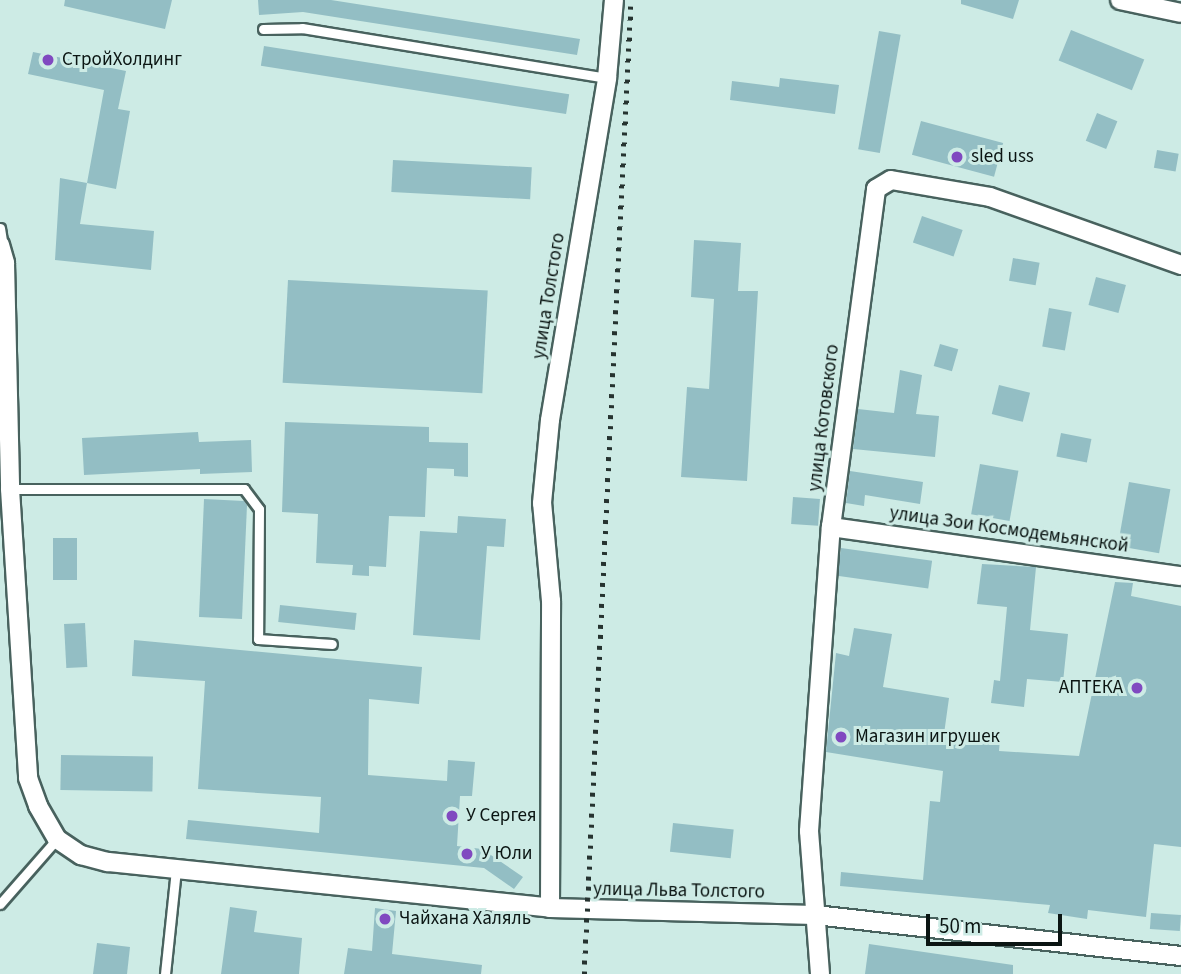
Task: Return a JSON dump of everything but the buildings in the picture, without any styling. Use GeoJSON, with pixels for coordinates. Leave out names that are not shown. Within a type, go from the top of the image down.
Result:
{"type":"FeatureCollection","features":[{"type":"Feature","properties":{"kind":"street","name":"улица Толстого"},"geometry":{"type":"LineString","coordinates":[[550,908],[551,601],[542,503],[550,420],[607,78],[614,0]]}},
{"type":"Feature","properties":{"kind":"street"},"geometry":{"type":"LineString","coordinates":[[1120,0],[1181,13]]}},
{"type":"Feature","properties":{"kind":"street","name":"улица Котовского"},"geometry":{"type":"LineString","coordinates":[[821,974],[809,831],[831,527],[873,198],[882,182],[935,185],[990,197],[1181,265]]}},
{"type":"Feature","properties":{"kind":"street","name":"улица Льва Толстого"},"geometry":{"type":"LineString","coordinates":[[1,239],[10,489],[28,778],[38,806],[57,839],[81,855],[108,862],[550,908],[814,915],[1181,956]]}},
{"type":"Feature","properties":{"kind":"street","name":"улица Зои Космодемьянской"},"geometry":{"type":"LineString","coordinates":[[831,527],[1181,576]]}},
{"type":"Feature","properties":{"kind":"lane"},"geometry":{"type":"LineString","coordinates":[[263,29],[302,28],[607,78]]}},
{"type":"Feature","properties":{"kind":"lane"},"geometry":{"type":"LineString","coordinates":[[10,489],[244,489],[259,509],[258,639],[332,644]]}},
{"type":"Feature","properties":{"kind":"lane"},"geometry":{"type":"LineString","coordinates":[[0,904],[57,839]]}},
{"type":"Feature","properties":{"kind":"lane"},"geometry":{"type":"LineString","coordinates":[[165,974],[176,869]]}},
{"type":"Feature","properties":{"kind":"railway"},"geometry":{"type":"LineString","coordinates":[[584,974],[631,0]]}},
{"type":"Feature","properties":{"kind":"place","name":"СтройХолдинг"},"geometry":{"type":"Point","coordinates":[48,60]}},
{"type":"Feature","properties":{"kind":"place","name":"sled uss"},"geometry":{"type":"Point","coordinates":[957,157]}},
{"type":"Feature","properties":{"kind":"place","name":"АПТЕКА"},"geometry":{"type":"Point","coordinates":[1137,688]}},
{"type":"Feature","properties":{"kind":"place","name":"Магазин игрушек"},"geometry":{"type":"Point","coordinates":[841,737]}},
{"type":"Feature","properties":{"kind":"place","name":"У Сергея"},"geometry":{"type":"Point","coordinates":[452,816]}},
{"type":"Feature","properties":{"kind":"place","name":"У Юли"},"geometry":{"type":"Point","coordinates":[467,854]}},
{"type":"Feature","properties":{"kind":"place","name":"Чайхана Халяль"},"geometry":{"type":"Point","coordinates":[385,919]}}]}
